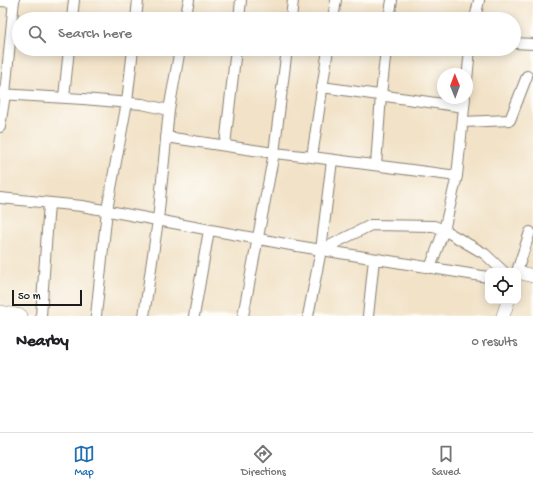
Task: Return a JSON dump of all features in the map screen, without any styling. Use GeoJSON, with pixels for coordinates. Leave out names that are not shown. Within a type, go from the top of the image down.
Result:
{"type":"FeatureCollection","features":[{"type":"Feature","properties":{"kind":"street"},"geometry":{"type":"LineString","coordinates":[[73,12],[74,0]]}},
{"type":"Feature","properties":{"kind":"street"},"geometry":{"type":"LineString","coordinates":[[137,12],[138,0]]}},
{"type":"Feature","properties":{"kind":"street"},"geometry":{"type":"LineString","coordinates":[[186,12],[189,0]]}},
{"type":"Feature","properties":{"kind":"street"},"geometry":{"type":"LineString","coordinates":[[240,12],[241,0]]}},
{"type":"Feature","properties":{"kind":"street"},"geometry":{"type":"LineString","coordinates":[[291,12],[293,0]]}},
{"type":"Feature","properties":{"kind":"street"},"geometry":{"type":"LineString","coordinates":[[334,12],[336,0]]}},
{"type":"Feature","properties":{"kind":"street"},"geometry":{"type":"LineString","coordinates":[[390,12],[392,0]]}},
{"type":"Feature","properties":{"kind":"street"},"geometry":{"type":"LineString","coordinates":[[476,12],[478,0]]}},
{"type":"Feature","properties":{"kind":"street"},"geometry":{"type":"LineString","coordinates":[[0,1],[14,1],[13,12]]}},
{"type":"Feature","properties":{"kind":"street"},"geometry":{"type":"LineString","coordinates":[[0,127],[2,94],[12,16]]}},
{"type":"Feature","properties":{"kind":"street"},"geometry":{"type":"LineString","coordinates":[[521,43],[533,44]]}},
{"type":"Feature","properties":{"kind":"street"},"geometry":{"type":"LineString","coordinates":[[64,97],[68,56]]}},
{"type":"Feature","properties":{"kind":"street"},"geometry":{"type":"LineString","coordinates":[[96,316],[107,210],[127,102],[132,56]]}},
{"type":"Feature","properties":{"kind":"street"},"geometry":{"type":"LineString","coordinates":[[144,316],[158,220],[169,110],[179,56]]}},
{"type":"Feature","properties":{"kind":"street"},"geometry":{"type":"LineString","coordinates":[[225,145],[235,56]]}},
{"type":"Feature","properties":{"kind":"street"},"geometry":{"type":"LineString","coordinates":[[243,316],[274,153],[286,56]]}},
{"type":"Feature","properties":{"kind":"street"},"geometry":{"type":"LineString","coordinates":[[312,157],[327,56]]}},
{"type":"Feature","properties":{"kind":"street"},"geometry":{"type":"LineString","coordinates":[[376,165],[385,56]]}},
{"type":"Feature","properties":{"kind":"street"},"geometry":{"type":"LineString","coordinates":[[468,68],[469,56]]}},
{"type":"Feature","properties":{"kind":"street"},"geometry":{"type":"LineString","coordinates":[[463,122],[510,120],[527,76]]}},
{"type":"Feature","properties":{"kind":"street"},"geometry":{"type":"LineString","coordinates":[[322,87],[437,100]]}},
{"type":"Feature","properties":{"kind":"street"},"geometry":{"type":"LineString","coordinates":[[2,94],[127,102],[169,110]]}},
{"type":"Feature","properties":{"kind":"street"},"geometry":{"type":"LineString","coordinates":[[430,268],[444,230],[457,176],[465,104]]}},
{"type":"Feature","properties":{"kind":"street"},"geometry":{"type":"LineString","coordinates":[[166,137],[274,153],[457,176]]}},
{"type":"Feature","properties":{"kind":"street"},"geometry":{"type":"LineString","coordinates":[[308,316],[321,250],[332,160]]}},
{"type":"Feature","properties":{"kind":"street"},"geometry":{"type":"LineString","coordinates":[[0,198],[107,210],[257,239],[485,277]]}},
{"type":"Feature","properties":{"kind":"street"},"geometry":{"type":"LineString","coordinates":[[41,316],[49,203]]}},
{"type":"Feature","properties":{"kind":"street"},"geometry":{"type":"LineString","coordinates":[[321,250],[371,225],[434,226],[444,230],[485,254],[500,268]]}},
{"type":"Feature","properties":{"kind":"street"},"geometry":{"type":"LineString","coordinates":[[194,316],[209,230]]}},
{"type":"Feature","properties":{"kind":"street"},"geometry":{"type":"LineString","coordinates":[[519,268],[530,232]]}},
{"type":"Feature","properties":{"kind":"street"},"geometry":{"type":"LineString","coordinates":[[368,316],[374,259]]}},
{"type":"Feature","properties":{"kind":"street"},"geometry":{"type":"LineString","coordinates":[[521,273],[533,276]]}},
{"type":"Feature","properties":{"kind":"street"},"geometry":{"type":"LineString","coordinates":[[503,316],[507,304]]}},
{"type":"Feature","properties":{"kind":"street"},"geometry":{"type":"LineString","coordinates":[[0,312],[21,316]]}}]}
